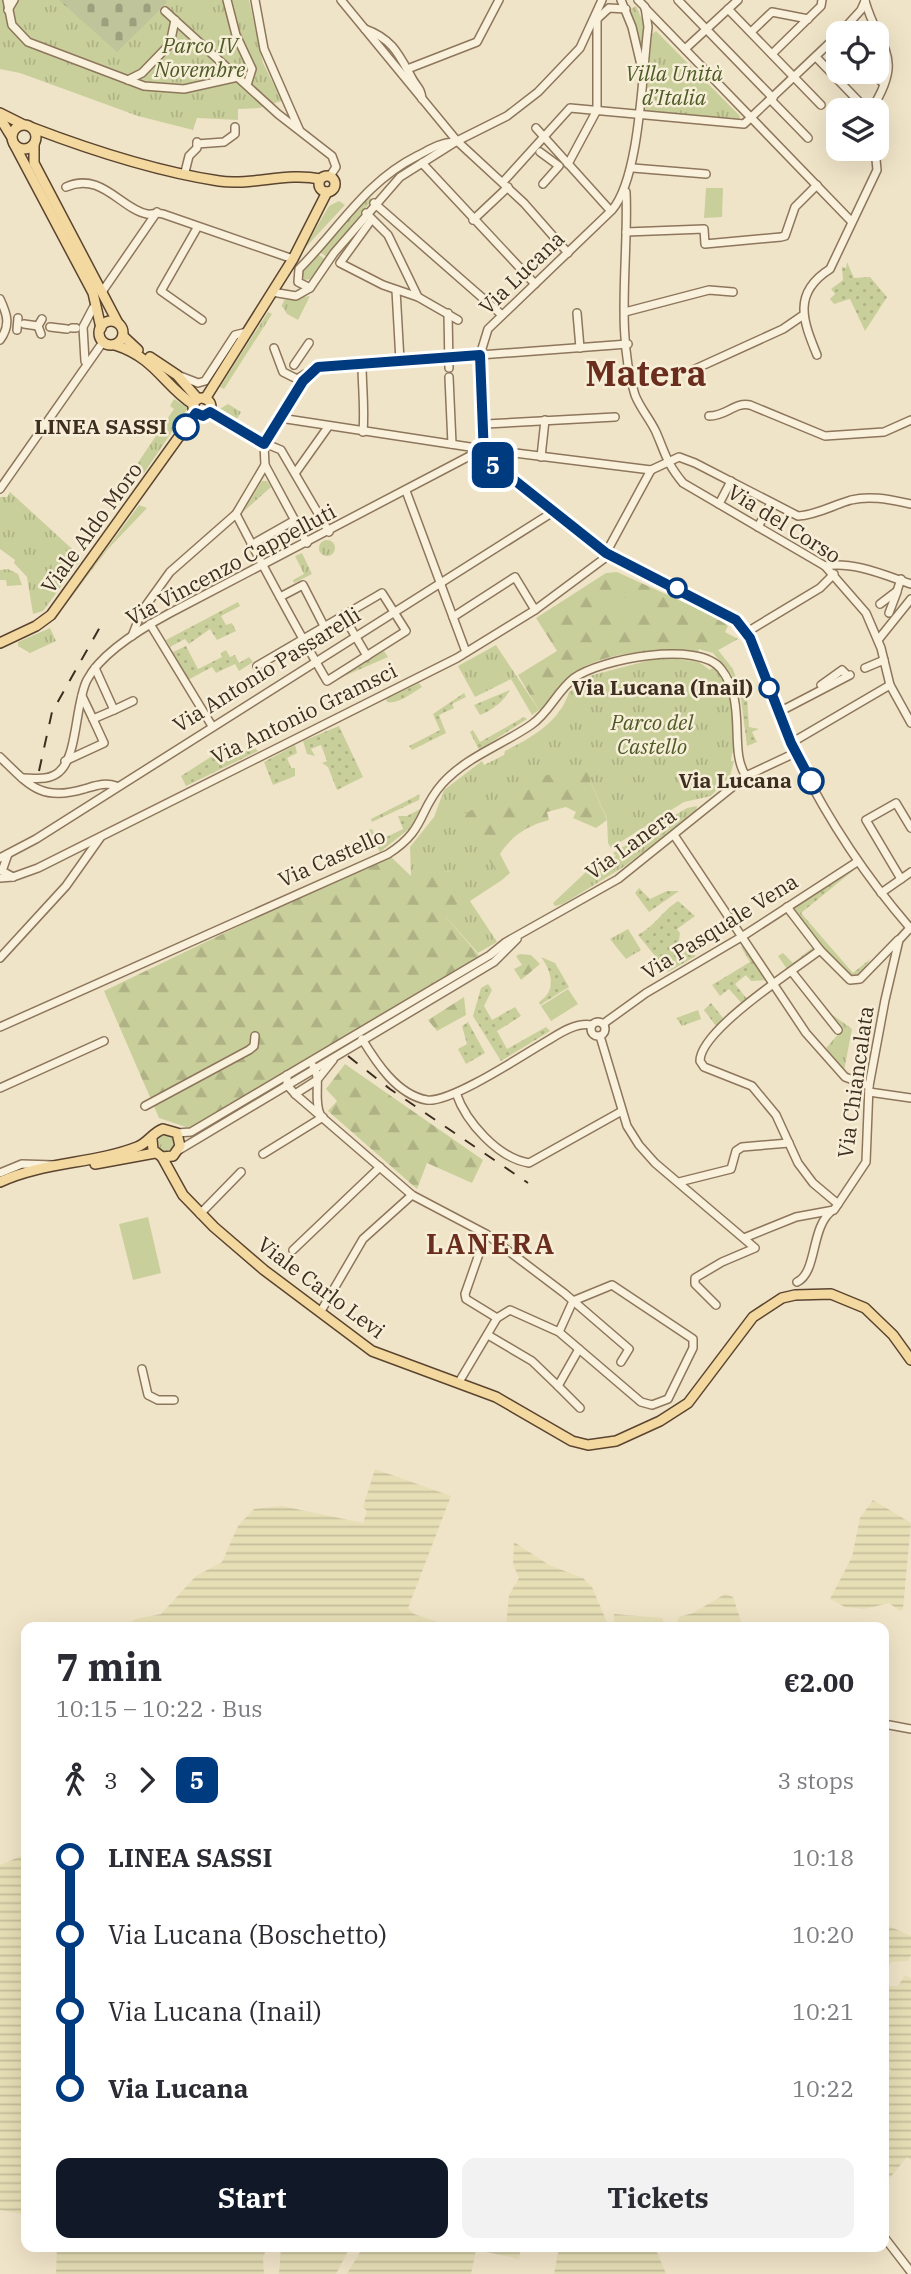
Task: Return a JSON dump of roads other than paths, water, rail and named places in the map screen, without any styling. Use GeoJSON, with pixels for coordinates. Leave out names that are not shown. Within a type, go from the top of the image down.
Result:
{"type":"FeatureCollection","features":[{"type":"Feature","properties":{"kind":"main road"},"geometry":{"type":"LineString","coordinates":[[0,113],[33,128],[221,181],[279,177],[320,179],[330,176]]}},
{"type":"Feature","properties":{"kind":"main road"},"geometry":{"type":"LineString","coordinates":[[0,118],[93,293],[84,328]]}},
{"type":"Feature","properties":{"kind":"main road"},"geometry":{"type":"LineString","coordinates":[[12,140],[14,128],[22,124]]}},
{"type":"Feature","properties":{"kind":"main road"},"geometry":{"type":"LineString","coordinates":[[33,128],[36,134],[34,163],[123,336],[133,347],[177,374],[198,404],[203,416],[210,412],[211,405],[198,404],[159,370],[131,351],[103,342],[84,328]]}},
{"type":"Feature","properties":{"kind":"main road"},"geometry":{"type":"LineString","coordinates":[[12,140],[25,149],[34,144]]}},
{"type":"Feature","properties":{"kind":"main road","name":"Viale Aldo Moro"},"geometry":{"type":"LineString","coordinates":[[0,643],[36,626],[51,615],[247,332],[295,255],[327,192],[335,185],[330,176]]}},
{"type":"Feature","properties":{"kind":"main road"},"geometry":{"type":"LineString","coordinates":[[320,179],[320,188],[327,192]]}},
{"type":"Feature","properties":{"kind":"main road"},"geometry":{"type":"LineString","coordinates":[[84,328],[110,321],[118,323]]}},
{"type":"Feature","properties":{"kind":"main road"},"geometry":{"type":"LineString","coordinates":[[115,345],[123,336]]}},
{"type":"Feature","properties":{"kind":"main road"},"geometry":{"type":"LineString","coordinates":[[0,1182],[16,1175],[80,1163],[138,1147],[163,1129],[177,1133],[181,1143],[176,1182]]}},
{"type":"Feature","properties":{"kind":"main road"},"geometry":{"type":"LineString","coordinates":[[152,1139],[158,1155]]}},
{"type":"Feature","properties":{"kind":"main road"},"geometry":{"type":"LineString","coordinates":[[80,1163],[102,1163],[140,1153],[158,1155],[178,1152]]}},
{"type":"Feature","properties":{"kind":"main road","name":"Viale Carlo Levi"},"geometry":{"type":"LineString","coordinates":[[158,1155],[183,1195],[200,1214],[264,1270],[372,1351],[506,1402],[572,1441],[603,1445],[676,1412],[688,1403],[753,1317],[782,1298],[815,1292],[831,1294],[865,1308],[886,1328],[911,1360]]}},
{"type":"Feature","properties":{"kind":"street"},"geometry":{"type":"LineString","coordinates":[[6,0],[12,24],[28,42],[144,86],[176,89],[238,77]]}},
{"type":"Feature","properties":{"kind":"street"},"geometry":{"type":"LineString","coordinates":[[8,10],[14,0]]}},
{"type":"Feature","properties":{"kind":"street"},"geometry":{"type":"LineString","coordinates":[[227,0],[236,35],[252,69],[247,85]]}},
{"type":"Feature","properties":{"kind":"street"},"geometry":{"type":"LineString","coordinates":[[255,0],[264,49],[299,129]]}},
{"type":"Feature","properties":{"kind":"street"},"geometry":{"type":"LineString","coordinates":[[341,0],[457,141],[506,184],[568,253]]}},
{"type":"Feature","properties":{"kind":"street"},"geometry":{"type":"LineString","coordinates":[[410,68],[477,42],[499,0]]}},
{"type":"Feature","properties":{"kind":"street"},"geometry":{"type":"LineString","coordinates":[[272,292],[296,296],[310,288],[374,203],[400,177],[523,104],[580,48],[602,0]]}},
{"type":"Feature","properties":{"kind":"street"},"geometry":{"type":"LineString","coordinates":[[621,0],[626,9],[642,73]]}},
{"type":"Feature","properties":{"kind":"street"},"geometry":{"type":"LineString","coordinates":[[638,0],[851,221]]}},
{"type":"Feature","properties":{"kind":"street"},"geometry":{"type":"LineString","coordinates":[[678,0],[808,138]]}},
{"type":"Feature","properties":{"kind":"street"},"geometry":{"type":"LineString","coordinates":[[685,8],[694,0]]}},
{"type":"Feature","properties":{"kind":"street"},"geometry":{"type":"LineString","coordinates":[[685,49],[738,0]]}},
{"type":"Feature","properties":{"kind":"street"},"geometry":{"type":"LineString","coordinates":[[772,54],[821,6],[822,0]]}},
{"type":"Feature","properties":{"kind":"street"},"geometry":{"type":"LineString","coordinates":[[849,21],[864,0],[874,21]]}},
{"type":"Feature","properties":{"kind":"street"},"geometry":{"type":"LineString","coordinates":[[645,7],[648,27],[633,168],[625,188],[625,312],[635,395],[656,433],[666,463]]}},
{"type":"Feature","properties":{"kind":"street"},"geometry":{"type":"LineString","coordinates":[[543,184],[566,164],[597,110],[594,22],[609,8],[626,9]]}},
{"type":"Feature","properties":{"kind":"street"},"geometry":{"type":"LineString","coordinates":[[728,9],[821,105]]}},
{"type":"Feature","properties":{"kind":"street"},"geometry":{"type":"LineString","coordinates":[[165,11],[247,85],[332,156],[336,167],[330,176]]}},
{"type":"Feature","properties":{"kind":"street"},"geometry":{"type":"LineString","coordinates":[[751,32],[772,12],[808,19]]}},
{"type":"Feature","properties":{"kind":"street"},"geometry":{"type":"LineString","coordinates":[[128,79],[142,73],[170,44],[175,34],[175,20]]}},
{"type":"Feature","properties":{"kind":"street"},"geometry":{"type":"LineString","coordinates":[[364,29],[384,36],[410,68],[413,79],[421,89],[422,100]]}},
{"type":"Feature","properties":{"kind":"street"},"geometry":{"type":"LineString","coordinates":[[474,220],[570,108],[744,124],[826,47]]}},
{"type":"Feature","properties":{"kind":"street"},"geometry":{"type":"LineString","coordinates":[[816,57],[857,98]]}},
{"type":"Feature","properties":{"kind":"street"},"geometry":{"type":"LineString","coordinates":[[876,98],[884,84]]}},
{"type":"Feature","properties":{"kind":"street"},"geometry":{"type":"LineString","coordinates":[[185,172],[189,156],[197,142],[224,142],[235,134],[235,127]]}},
{"type":"Feature","properties":{"kind":"street"},"geometry":{"type":"LineString","coordinates":[[536,128],[558,147],[566,164],[608,208]]}},
{"type":"Feature","properties":{"kind":"street"},"geometry":{"type":"LineString","coordinates":[[284,273],[299,269],[314,255],[370,187],[387,173],[442,143],[457,141]]}},
{"type":"Feature","properties":{"kind":"street"},"geometry":{"type":"LineString","coordinates":[[549,158],[558,147]]}},
{"type":"Feature","properties":{"kind":"street"},"geometry":{"type":"LineString","coordinates":[[540,152],[566,164]]}},
{"type":"Feature","properties":{"kind":"street"},"geometry":{"type":"LineString","coordinates":[[817,355],[802,316],[803,303],[810,290],[830,269],[847,238],[851,221],[877,170],[876,161]]}},
{"type":"Feature","properties":{"kind":"street"},"geometry":{"type":"LineString","coordinates":[[422,163],[535,284]]}},
{"type":"Feature","properties":{"kind":"street"},"geometry":{"type":"LineString","coordinates":[[633,168],[706,174]]}},
{"type":"Feature","properties":{"kind":"street"},"geometry":{"type":"LineString","coordinates":[[66,187],[92,185],[108,190],[147,214],[158,212],[197,228],[295,255],[314,255]]}},
{"type":"Feature","properties":{"kind":"street"},"geometry":{"type":"LineString","coordinates":[[626,232],[704,229],[705,244],[781,237],[785,236],[795,207],[817,185]]}},
{"type":"Feature","properties":{"kind":"street","name":"Via Lucana"},"geometry":{"type":"LineString","coordinates":[[483,449],[480,355],[488,329],[602,219],[622,198],[625,188]]}},
{"type":"Feature","properties":{"kind":"street"},"geometry":{"type":"LineString","coordinates":[[374,203],[502,315]]}},
{"type":"Feature","properties":{"kind":"street"},"geometry":{"type":"LineString","coordinates":[[102,292],[158,212]]}},
{"type":"Feature","properties":{"kind":"street"},"geometry":{"type":"LineString","coordinates":[[366,213],[388,235],[418,297]]}},
{"type":"Feature","properties":{"kind":"street"},"geometry":{"type":"LineString","coordinates":[[369,223],[340,263],[396,290],[418,297],[458,320]]}},
{"type":"Feature","properties":{"kind":"street"},"geometry":{"type":"LineString","coordinates":[[388,235],[397,224]]}},
{"type":"Feature","properties":{"kind":"street"},"geometry":{"type":"LineString","coordinates":[[197,228],[160,291],[202,320]]}},
{"type":"Feature","properties":{"kind":"street"},"geometry":{"type":"LineString","coordinates":[[299,269],[298,282],[310,288]]}},
{"type":"Feature","properties":{"kind":"street"},"geometry":{"type":"LineString","coordinates":[[396,290],[400,361]]}},
{"type":"Feature","properties":{"kind":"street"},"geometry":{"type":"LineString","coordinates":[[625,312],[709,290],[733,292]]}},
{"type":"Feature","properties":{"kind":"street"},"geometry":{"type":"LineString","coordinates":[[0,299],[14,323]]}},
{"type":"Feature","properties":{"kind":"street"},"geometry":{"type":"LineString","coordinates":[[85,361],[84,328],[93,308]]}},
{"type":"Feature","properties":{"kind":"street"},"geometry":{"type":"LineString","coordinates":[[448,313],[449,368]]}},
{"type":"Feature","properties":{"kind":"street"},"geometry":{"type":"LineString","coordinates":[[577,313],[580,348]]}},
{"type":"Feature","properties":{"kind":"street"},"geometry":{"type":"LineString","coordinates":[[693,370],[783,329],[802,316]]}},
{"type":"Feature","properties":{"kind":"street"},"geometry":{"type":"LineString","coordinates":[[14,323],[84,328]]}},
{"type":"Feature","properties":{"kind":"street"},"geometry":{"type":"LineString","coordinates":[[0,340],[14,323]]}},
{"type":"Feature","properties":{"kind":"street"},"geometry":{"type":"LineString","coordinates":[[177,374],[190,382],[205,381],[235,335],[247,332]]}},
{"type":"Feature","properties":{"kind":"street"},"geometry":{"type":"LineString","coordinates":[[0,489],[103,342]]}},
{"type":"Feature","properties":{"kind":"street"},"geometry":{"type":"LineString","coordinates":[[295,365],[309,343]]}},
{"type":"Feature","properties":{"kind":"street"},"geometry":{"type":"LineString","coordinates":[[274,348],[279,366],[290,377],[298,379],[324,366],[628,347]]}},
{"type":"Feature","properties":{"kind":"street"},"geometry":{"type":"LineString","coordinates":[[362,363],[362,388],[366,400],[363,432]]}},
{"type":"Feature","properties":{"kind":"street"},"geometry":{"type":"LineString","coordinates":[[307,543],[265,465],[264,444],[312,371]]}},
{"type":"Feature","properties":{"kind":"street"},"geometry":{"type":"LineString","coordinates":[[449,377],[452,444]]}},
{"type":"Feature","properties":{"kind":"street"},"geometry":{"type":"LineString","coordinates":[[709,416],[720,416],[742,403],[796,421],[825,436],[881,432],[911,420]]}},
{"type":"Feature","properties":{"kind":"street"},"geometry":{"type":"LineString","coordinates":[[210,412],[264,444],[281,450],[329,532]]}},
{"type":"Feature","properties":{"kind":"street"},"geometry":{"type":"LineString","coordinates":[[280,418],[483,449],[651,470],[679,457],[798,516],[809,516],[853,500],[878,497],[911,504]]}},
{"type":"Feature","properties":{"kind":"street"},"geometry":{"type":"LineString","coordinates":[[486,424],[615,418]]}},
{"type":"Feature","properties":{"kind":"street"},"geometry":{"type":"LineString","coordinates":[[541,457],[545,420]]}},
{"type":"Feature","properties":{"kind":"street"},"geometry":{"type":"LineString","coordinates":[[879,423],[881,432]]}},
{"type":"Feature","properties":{"kind":"street"},"geometry":{"type":"LineString","coordinates":[[296,472],[328,427]]}},
{"type":"Feature","properties":{"kind":"street"},"geometry":{"type":"LineString","coordinates":[[483,449],[489,462],[608,554],[727,612],[747,632],[795,752],[857,862],[911,928],[856,980],[842,974],[787,907]]}},
{"type":"Feature","properties":{"kind":"street","name":"Via Vincenzo Cappelluti"},"geometry":{"type":"LineString","coordinates":[[65,761],[82,696],[95,668],[132,636],[150,624],[483,449]]}},
{"type":"Feature","properties":{"kind":"street","name":"Via del Corso"},"geometry":{"type":"LineString","coordinates":[[666,463],[683,483],[825,566],[834,574],[865,611],[892,674],[890,685],[911,723]]}},
{"type":"Feature","properties":{"kind":"street"},"geometry":{"type":"LineString","coordinates":[[132,636],[142,611],[170,572],[236,514],[265,465]]}},
{"type":"Feature","properties":{"kind":"street"},"geometry":{"type":"LineString","coordinates":[[608,554],[651,470]]}},
{"type":"Feature","properties":{"kind":"street"},"geometry":{"type":"LineString","coordinates":[[719,504],[731,481]]}},
{"type":"Feature","properties":{"kind":"street"},"geometry":{"type":"LineString","coordinates":[[406,491],[466,652]]}},
{"type":"Feature","properties":{"kind":"street"},"geometry":{"type":"LineString","coordinates":[[758,527],[771,503]]}},
{"type":"Feature","properties":{"kind":"street","name":"Via Antonio Passarelli"},"geometry":{"type":"LineString","coordinates":[[0,858],[553,512]]}},
{"type":"Feature","properties":{"kind":"street"},"geometry":{"type":"LineString","coordinates":[[236,514],[262,566],[280,597],[303,639],[327,681],[405,631],[382,593],[324,626],[303,639],[257,666]]}},
{"type":"Feature","properties":{"kind":"street"},"geometry":{"type":"LineString","coordinates":[[251,545],[295,520]]}},
{"type":"Feature","properties":{"kind":"street","name":"Via Antonio Gramsci"},"geometry":{"type":"LineString","coordinates":[[1,873],[13,877],[101,836],[466,652],[535,610],[608,554]]}},
{"type":"Feature","properties":{"kind":"street"},"geometry":{"type":"LineString","coordinates":[[825,566],[835,564],[861,568],[902,578],[911,584]]}},
{"type":"Feature","properties":{"kind":"street"},"geometry":{"type":"LineString","coordinates":[[747,632],[820,588],[834,574]]}},
{"type":"Feature","properties":{"kind":"street"},"geometry":{"type":"LineString","coordinates":[[453,617],[515,577],[535,610]]}},
{"type":"Feature","properties":{"kind":"street"},"geometry":{"type":"LineString","coordinates":[[889,613],[902,578]]}},
{"type":"Feature","properties":{"kind":"street"},"geometry":{"type":"LineString","coordinates":[[280,597],[303,585],[324,626]]}},
{"type":"Feature","properties":{"kind":"street"},"geometry":{"type":"LineString","coordinates":[[880,604],[897,591]]}},
{"type":"Feature","properties":{"kind":"street"},"geometry":{"type":"LineString","coordinates":[[878,640],[911,599]]}},
{"type":"Feature","properties":{"kind":"street"},"geometry":{"type":"LineString","coordinates":[[343,615],[367,656]]}},
{"type":"Feature","properties":{"kind":"street"},"geometry":{"type":"LineString","coordinates":[[150,624],[212,726]]}},
{"type":"Feature","properties":{"kind":"street","name":"Via Castello"},"geometry":{"type":"LineString","coordinates":[[0,1027],[388,854],[416,831],[443,782],[467,763],[534,724],[567,685],[589,670],[667,653],[692,654],[712,660],[721,668],[737,705],[741,765],[746,776]]}},
{"type":"Feature","properties":{"kind":"street"},"geometry":{"type":"LineString","coordinates":[[865,668],[884,660]]}},
{"type":"Feature","properties":{"kind":"street"},"geometry":{"type":"LineString","coordinates":[[95,668],[114,709]]}},
{"type":"Feature","properties":{"kind":"street"},"geometry":{"type":"LineString","coordinates":[[779,712],[849,675]]}},
{"type":"Feature","properties":{"kind":"street"},"geometry":{"type":"LineString","coordinates":[[791,743],[890,685]]}},
{"type":"Feature","properties":{"kind":"street"},"geometry":{"type":"LineString","coordinates":[[22,778],[50,777],[58,773],[65,761],[104,743],[82,696]]}},
{"type":"Feature","properties":{"kind":"street"},"geometry":{"type":"LineString","coordinates":[[93,719],[133,701]]}},
{"type":"Feature","properties":{"kind":"street","name":"Via Lanera"},"geometry":{"type":"LineString","coordinates":[[178,1152],[287,1085],[312,1065],[494,962],[520,936],[618,879],[746,776],[795,752]]}},
{"type":"Feature","properties":{"kind":"street"},"geometry":{"type":"LineString","coordinates":[[0,757],[33,787],[55,795],[99,785],[116,786]]}},
{"type":"Feature","properties":{"kind":"street"},"geometry":{"type":"LineString","coordinates":[[0,772],[9,765]]}},
{"type":"Feature","properties":{"kind":"street"},"geometry":{"type":"LineString","coordinates":[[901,879],[866,820],[896,803],[911,828]]}},
{"type":"Feature","properties":{"kind":"street"},"geometry":{"type":"LineString","coordinates":[[674,835],[743,936],[773,986],[807,1033],[845,1077],[869,1089],[911,1098]]}},
{"type":"Feature","properties":{"kind":"street"},"geometry":{"type":"LineString","coordinates":[[0,958],[66,886],[101,836]]}},
{"type":"Feature","properties":{"kind":"street"},"geometry":{"type":"LineString","coordinates":[[1,873],[9,854]]}},
{"type":"Feature","properties":{"kind":"street","name":"Via Pasquale Vena"},"geometry":{"type":"LineString","coordinates":[[603,1024],[646,993],[743,936],[857,862]]}},
{"type":"Feature","properties":{"kind":"street"},"geometry":{"type":"LineString","coordinates":[[881,893],[911,872]]}},
{"type":"Feature","properties":{"kind":"street","name":"Via Chiancalata"},"geometry":{"type":"LineString","coordinates":[[797,1282],[803,1279],[809,1267],[822,1223],[838,1205],[866,1163],[869,1089],[899,940]]}},
{"type":"Feature","properties":{"kind":"street"},"geometry":{"type":"LineString","coordinates":[[820,950],[716,1032],[702,1049],[700,1061],[704,1068],[752,1086],[776,1115],[798,1163],[813,1183],[838,1205]]}},
{"type":"Feature","properties":{"kind":"street"},"geometry":{"type":"LineString","coordinates":[[792,972],[838,1030]]}},
{"type":"Feature","properties":{"kind":"street"},"geometry":{"type":"LineString","coordinates":[[360,1037],[381,1069],[418,1097],[434,1100],[456,1093],[564,1031],[597,1022],[603,1024],[605,1031],[600,1036]]}},
{"type":"Feature","properties":{"kind":"street"},"geometry":{"type":"LineString","coordinates":[[592,1025],[593,1034],[600,1036]]}},
{"type":"Feature","properties":{"kind":"street"},"geometry":{"type":"LineString","coordinates":[[145,1105],[249,1050],[254,1046],[254,1036]]}},
{"type":"Feature","properties":{"kind":"street"},"geometry":{"type":"LineString","coordinates":[[600,1036],[622,1111],[639,1145],[655,1163],[755,1248],[695,1278],[695,1284],[716,1305]]}},
{"type":"Feature","properties":{"kind":"street","name":"Via Lanera"},"geometry":{"type":"LineString","coordinates":[[295,1094],[317,1080],[336,1056],[360,1037]]}},
{"type":"Feature","properties":{"kind":"street"},"geometry":{"type":"LineString","coordinates":[[0,1088],[104,1041]]}},
{"type":"Feature","properties":{"kind":"street","name":"Via Lanera"},"geometry":{"type":"LineString","coordinates":[[177,1133],[191,1132],[287,1076],[336,1056]]}},
{"type":"Feature","properties":{"kind":"street"},"geometry":{"type":"LineString","coordinates":[[312,1065],[317,1080],[315,1093],[321,1116]]}},
{"type":"Feature","properties":{"kind":"street"},"geometry":{"type":"LineString","coordinates":[[287,1076],[287,1085],[295,1094],[412,1195],[486,1234],[573,1301],[629,1349],[621,1362]]}},
{"type":"Feature","properties":{"kind":"street"},"geometry":{"type":"LineString","coordinates":[[456,1093],[470,1122],[494,1144],[521,1162],[529,1163],[622,1111]]}},
{"type":"Feature","properties":{"kind":"street"},"geometry":{"type":"LineString","coordinates":[[263,1154],[321,1116]]}},
{"type":"Feature","properties":{"kind":"street"},"geometry":{"type":"LineString","coordinates":[[680,1182],[731,1170],[736,1151],[742,1147],[789,1143]]}},
{"type":"Feature","properties":{"kind":"street"},"geometry":{"type":"LineString","coordinates":[[0,1173],[22,1164],[47,1163],[58,1166]]}},
{"type":"Feature","properties":{"kind":"street"},"geometry":{"type":"LineString","coordinates":[[293,1250],[380,1167]]}},
{"type":"Feature","properties":{"kind":"street"},"geometry":{"type":"LineString","coordinates":[[200,1214],[241,1172]]}},
{"type":"Feature","properties":{"kind":"street"},"geometry":{"type":"LineString","coordinates":[[321,1311],[363,1239],[412,1195]]}},
{"type":"Feature","properties":{"kind":"street"},"geometry":{"type":"LineString","coordinates":[[744,1238],[796,1217],[838,1205]]}},
{"type":"Feature","properties":{"kind":"street"},"geometry":{"type":"LineString","coordinates":[[486,1234],[465,1294],[466,1299],[497,1318]]}},
{"type":"Feature","properties":{"kind":"street"},"geometry":{"type":"LineString","coordinates":[[459,1382],[497,1318],[510,1310],[559,1332],[640,1402],[652,1405],[667,1399],[691,1356],[692,1339],[612,1284],[573,1301],[559,1332]]}},
{"type":"Feature","properties":{"kind":"street"},"geometry":{"type":"LineString","coordinates":[[488,1335],[532,1361],[580,1408]]}},
{"type":"Feature","properties":{"kind":"street"},"geometry":{"type":"LineString","coordinates":[[558,1386],[579,1349]]}},
{"type":"Feature","properties":{"kind":"street"},"geometry":{"type":"LineString","coordinates":[[142,1369],[148,1395],[174,1400]]}},
{"type":"Feature","properties":{"kind":"street"},"geometry":{"type":"LineString","coordinates":[[889,1725],[911,1729]]}},
{"type":"Feature","properties":{"kind":"street"},"geometry":{"type":"LineString","coordinates":[[889,2243],[911,2272]]}},
{"type":"Feature","properties":{"kind":"railway"},"geometry":{"type":"LineString","coordinates":[[39,771],[52,712],[104,620]]}},
{"type":"Feature","properties":{"kind":"railway"},"geometry":{"type":"LineString","coordinates":[[348,1056],[390,1089],[528,1183]]}},
{"type":"Feature","properties":{"kind":"place","name":"LINEA SASSI"},"geometry":{"type":"Point","coordinates":[186,427]}},
{"type":"Feature","properties":{"kind":"place","name":"Via Lucana (Inail)"},"geometry":{"type":"Point","coordinates":[769,688]}},
{"type":"Feature","properties":{"kind":"place","name":"Via Lucana"},"geometry":{"type":"Point","coordinates":[811,781]}},
{"type":"Feature","properties":{"kind":"district","name":"Matera"},"geometry":{"type":"Point","coordinates":[646,374]}},
{"type":"Feature","properties":{"kind":"district","name":"LANERA"},"geometry":{"type":"Point","coordinates":[491,1244]}},
{"type":"Feature","properties":{"kind":"park label","name":"Parco IV Novembre"},"geometry":{"type":"Point","coordinates":[200,58]}},
{"type":"Feature","properties":{"kind":"park label","name":"Villa Unità d’Italia"},"geometry":{"type":"Point","coordinates":[674,86]}},
{"type":"Feature","properties":{"kind":"park label","name":"Parco del Castello"},"geometry":{"type":"Point","coordinates":[652,735]}}]}
